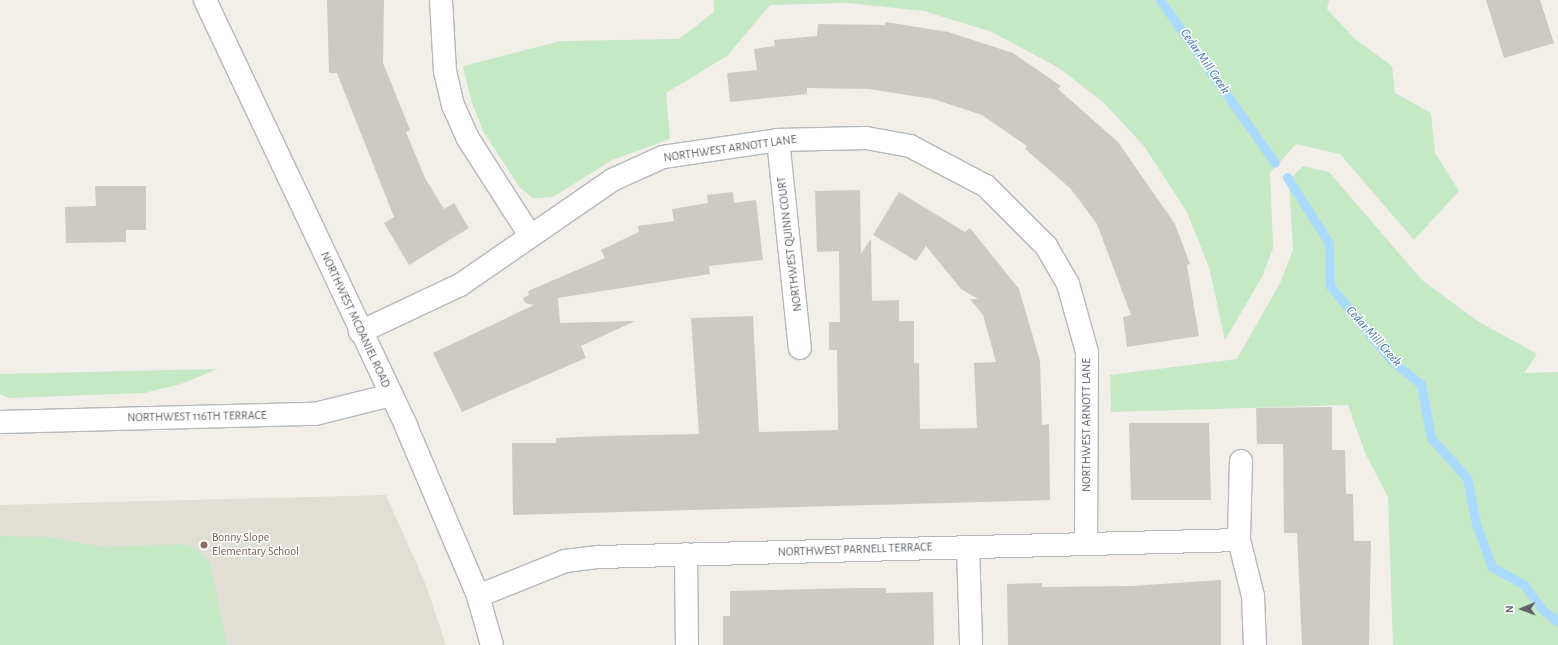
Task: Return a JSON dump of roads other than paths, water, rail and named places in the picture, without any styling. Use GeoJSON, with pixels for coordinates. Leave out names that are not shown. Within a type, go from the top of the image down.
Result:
{"type":"FeatureCollection","features":[{"type":"Feature","properties":{"kind":"street","name":"NORTHWEST MCDANIEL ROAD"},"geometry":{"type":"LineString","coordinates":[[205,0],[360,332],[391,395],[478,596],[492,645]]}},
{"type":"Feature","properties":{"kind":"street"},"geometry":{"type":"LineString","coordinates":[[441,0],[444,71],[453,105],[468,137],[529,234]]}},
{"type":"Feature","properties":{"kind":"street","name":"NORTHWEST ARNOTT LANE"},"geometry":{"type":"LineString","coordinates":[[360,332],[460,285],[529,234],[612,180],[663,157],[778,140],[866,138],[910,146],[986,186],[1046,246],[1068,284],[1087,352],[1086,543]]}},
{"type":"Feature","properties":{"kind":"street","name":"NORTHWEST QUINN COURT"},"geometry":{"type":"LineString","coordinates":[[778,140],[800,348]]}},
{"type":"Feature","properties":{"kind":"street","name":"NORTHWEST 116TH TERRACE"},"geometry":{"type":"LineString","coordinates":[[0,422],[314,414],[391,395]]}},
{"type":"Feature","properties":{"kind":"street"},"geometry":{"type":"LineString","coordinates":[[1241,461],[1239,540],[1254,596],[1255,645]]}},
{"type":"Feature","properties":{"kind":"street","name":"NORTHWEST PARNELL TERRACE"},"geometry":{"type":"LineString","coordinates":[[478,596],[565,561],[686,554],[1239,540]]}},
{"type":"Feature","properties":{"kind":"street"},"geometry":{"type":"LineString","coordinates":[[968,547],[971,645]]}},
{"type":"Feature","properties":{"kind":"street"},"geometry":{"type":"LineString","coordinates":[[686,554],[687,645]]}},
{"type":"Feature","properties":{"kind":"waterway","name":"Cedar Mill Creek"},"geometry":{"type":"LineString","coordinates":[[1160,0],[1275,163]]}},
{"type":"Feature","properties":{"kind":"waterway","name":"Cedar Mill Creek"},"geometry":{"type":"LineString","coordinates":[[1287,177],[1329,243],[1330,286],[1391,360],[1421,384],[1431,438],[1467,478],[1476,524],[1492,567],[1524,585],[1542,609],[1558,622]]}},
{"type":"Feature","properties":{"kind":"place","name":"Bonny Slope Elementary School"},"geometry":{"type":"Point","coordinates":[204,545]}}]}
